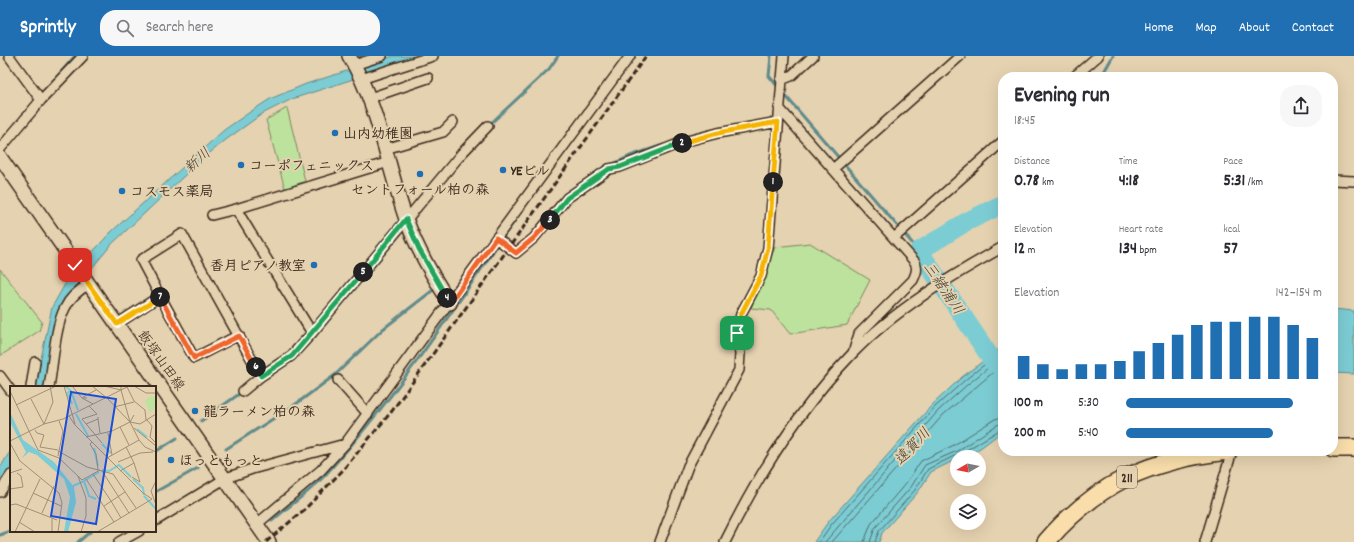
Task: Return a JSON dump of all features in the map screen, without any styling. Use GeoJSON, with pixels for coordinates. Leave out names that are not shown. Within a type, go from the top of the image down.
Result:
{"type":"FeatureCollection","features":[{"type":"Feature","properties":{"kind":"highway"},"geometry":{"type":"LineString","coordinates":[[1338,448],[1354,448]]}},
{"type":"Feature","properties":{"kind":"highway","name":"211"},"geometry":{"type":"LineString","coordinates":[[1046,542],[1061,525],[1089,500],[1110,485],[1167,461],[1188,456]]}},
{"type":"Feature","properties":{"kind":"main road"},"geometry":{"type":"LineString","coordinates":[[356,69],[370,98],[406,219],[419,249],[450,303]]}},
{"type":"Feature","properties":{"kind":"main road","name":"飯塚山田線"},"geometry":{"type":"LineString","coordinates":[[0,158],[226,478],[269,542]]}},
{"type":"Feature","properties":{"kind":"street"},"geometry":{"type":"LineString","coordinates":[[8,56],[38,97]]}},
{"type":"Feature","properties":{"kind":"street"},"geometry":{"type":"LineString","coordinates":[[356,69],[382,56]]}},
{"type":"Feature","properties":{"kind":"street"},"geometry":{"type":"LineString","coordinates":[[356,69],[433,56]]}},
{"type":"Feature","properties":{"kind":"street"},"geometry":{"type":"LineString","coordinates":[[257,524],[321,470],[345,444],[499,240],[630,56]]}},
{"type":"Feature","properties":{"kind":"street"},"geometry":{"type":"LineString","coordinates":[[660,542],[688,466],[739,370],[740,354],[737,333],[741,314],[761,276],[768,248],[784,56]]}},
{"type":"Feature","properties":{"kind":"street"},"geometry":{"type":"LineString","coordinates":[[781,80],[791,76],[813,56]]}},
{"type":"Feature","properties":{"kind":"street"},"geometry":{"type":"LineString","coordinates":[[833,169],[960,56]]}},
{"type":"Feature","properties":{"kind":"street"},"geometry":{"type":"LineString","coordinates":[[1080,72],[1098,56]]}},
{"type":"Feature","properties":{"kind":"street"},"geometry":{"type":"LineString","coordinates":[[0,149],[38,97],[80,57]]}},
{"type":"Feature","properties":{"kind":"street"},"geometry":{"type":"LineString","coordinates":[[370,98],[428,78]]}},
{"type":"Feature","properties":{"kind":"street"},"geometry":{"type":"LineString","coordinates":[[779,108],[915,262],[916,273],[913,280],[859,334],[853,353]]}},
{"type":"Feature","properties":{"kind":"street"},"geometry":{"type":"LineString","coordinates":[[385,149],[443,132],[453,122]]}},
{"type":"Feature","properties":{"kind":"street"},"geometry":{"type":"LineString","coordinates":[[499,240],[516,253],[534,238],[567,198],[609,169],[620,167],[683,142],[718,133],[778,122]]}},
{"type":"Feature","properties":{"kind":"street"},"geometry":{"type":"LineString","coordinates":[[243,391],[261,376],[292,356],[462,153],[488,126]]}},
{"type":"Feature","properties":{"kind":"street"},"geometry":{"type":"LineString","coordinates":[[894,238],[998,145]]}},
{"type":"Feature","properties":{"kind":"street"},"geometry":{"type":"LineString","coordinates":[[212,215],[389,162]]}},
{"type":"Feature","properties":{"kind":"street"},"geometry":{"type":"LineString","coordinates":[[1338,180],[1354,181]]}},
{"type":"Feature","properties":{"kind":"street"},"geometry":{"type":"LineString","coordinates":[[236,209],[312,333]]}},
{"type":"Feature","properties":{"kind":"street"},"geometry":{"type":"LineString","coordinates":[[239,336],[194,358],[141,260],[182,234],[239,336],[261,376]]}},
{"type":"Feature","properties":{"kind":"street"},"geometry":{"type":"LineString","coordinates":[[725,542],[747,497],[808,407],[853,353],[911,306],[972,264],[998,250]]}},
{"type":"Feature","properties":{"kind":"street"},"geometry":{"type":"LineString","coordinates":[[49,386],[59,324],[64,308],[87,281]]}},
{"type":"Feature","properties":{"kind":"street"},"geometry":{"type":"LineString","coordinates":[[117,324],[160,296]]}},
{"type":"Feature","properties":{"kind":"street"},"geometry":{"type":"LineString","coordinates":[[31,386],[35,362]]}},
{"type":"Feature","properties":{"kind":"street"},"geometry":{"type":"LineString","coordinates":[[0,376],[10,390]]}},
{"type":"Feature","properties":{"kind":"street"},"geometry":{"type":"LineString","coordinates":[[338,380],[368,414]]}},
{"type":"Feature","properties":{"kind":"street"},"geometry":{"type":"LineString","coordinates":[[156,520],[226,478],[252,469],[345,444]]}},
{"type":"Feature","properties":{"kind":"street"},"geometry":{"type":"LineString","coordinates":[[1205,542],[1231,456]]}},
{"type":"Feature","properties":{"kind":"street"},"geometry":{"type":"LineString","coordinates":[[0,492],[10,476]]}},
{"type":"Feature","properties":{"kind":"street"},"geometry":{"type":"LineString","coordinates":[[119,542],[137,532]]}},
{"type":"Feature","properties":{"kind":"green space"},"geometry":{"type":"Polygon","coordinates":[[[287,108],[305,181],[285,189],[266,120],[287,108]]]}},
{"type":"Feature","properties":{"kind":"green space"},"geometry":{"type":"Polygon","coordinates":[[[810,243],[870,280],[847,325],[790,334],[771,310],[751,308],[775,247],[810,243]]]}},
{"type":"Feature","properties":{"kind":"green space"},"geometry":{"type":"Polygon","coordinates":[[[0,269],[42,322],[39,331],[0,356],[0,269]]]}},
{"type":"Feature","properties":{"kind":"water","name":"新川"},"geometry":{"type":"Polygon","coordinates":[[[393,56],[424,56],[292,99],[262,114],[201,160],[112,244],[66,299],[58,318],[44,386],[35,386],[52,307],[68,279],[110,233],[224,130],[270,99],[306,84],[393,56]]]}},
{"type":"Feature","properties":{"kind":"water"},"geometry":{"type":"Polygon","coordinates":[[[1338,309],[1354,311],[1354,374],[1338,373],[1338,309]]]}},
{"type":"Feature","properties":{"kind":"water","name":"遠賀川"},"geometry":{"type":"Polygon","coordinates":[[[998,350],[998,435],[976,450],[950,450],[950,462],[931,472],[918,492],[882,533],[879,542],[814,542],[828,522],[932,405],[962,377],[998,350]]]}},
{"type":"Feature","properties":{"kind":"water"},"geometry":{"type":"Polygon","coordinates":[[[10,452],[10,471],[0,488],[0,468],[10,452]]]}},
{"type":"Feature","properties":{"kind":"waterway"},"geometry":{"type":"LineString","coordinates":[[55,79],[75,56]]}},
{"type":"Feature","properties":{"kind":"waterway"},"geometry":{"type":"LineString","coordinates":[[488,126],[549,69],[558,56]]}},
{"type":"Feature","properties":{"kind":"waterway"},"geometry":{"type":"LineString","coordinates":[[771,56],[769,76],[779,88]]}},
{"type":"Feature","properties":{"kind":"waterway"},"geometry":{"type":"LineString","coordinates":[[1104,72],[1113,56]]}},
{"type":"Feature","properties":{"kind":"waterway"},"geometry":{"type":"LineString","coordinates":[[784,94],[919,251]]}},
{"type":"Feature","properties":{"kind":"waterway"},"geometry":{"type":"LineString","coordinates":[[598,171],[630,156],[663,145]]}},
{"type":"Feature","properties":{"kind":"waterway","name":"三緒浦川"},"geometry":{"type":"LineString","coordinates":[[995,364],[919,251],[966,222],[998,206]]}},
{"type":"Feature","properties":{"kind":"waterway"},"geometry":{"type":"LineString","coordinates":[[502,238],[514,222]]}},
{"type":"Feature","properties":{"kind":"waterway"},"geometry":{"type":"LineString","coordinates":[[272,521],[321,480],[351,446],[417,361],[499,243]]}},
{"type":"Feature","properties":{"kind":"waterway"},"geometry":{"type":"LineString","coordinates":[[226,449],[296,404],[335,375],[383,329],[437,287]]}},
{"type":"Feature","properties":{"kind":"waterway"},"geometry":{"type":"LineString","coordinates":[[201,421],[242,392]]}},
{"type":"Feature","properties":{"kind":"waterway"},"geometry":{"type":"LineString","coordinates":[[156,451],[177,438]]}},
{"type":"Feature","properties":{"kind":"waterway"},"geometry":{"type":"LineString","coordinates":[[156,491],[198,468]]}},
{"type":"Feature","properties":{"kind":"waterway"},"geometry":{"type":"LineString","coordinates":[[0,535],[10,531]]}},
{"type":"Feature","properties":{"kind":"waterway"},"geometry":{"type":"LineString","coordinates":[[78,542],[90,532]]}},
{"type":"Feature","properties":{"kind":"railway"},"geometry":{"type":"LineString","coordinates":[[266,542],[304,510],[342,471],[392,411],[646,56]]}},
{"type":"Feature","properties":{"kind":"place","name":"山内幼稚園"},"geometry":{"type":"Point","coordinates":[335,133]}},
{"type":"Feature","properties":{"kind":"place","name":"コーポフェニックス"},"geometry":{"type":"Point","coordinates":[241,165]}},
{"type":"Feature","properties":{"kind":"place","name":"YEビル"},"geometry":{"type":"Point","coordinates":[503,170]}},
{"type":"Feature","properties":{"kind":"place","name":"セントフォール柏の森"},"geometry":{"type":"Point","coordinates":[420,174]}},
{"type":"Feature","properties":{"kind":"place","name":"コスモス薬局"},"geometry":{"type":"Point","coordinates":[122,191]}},
{"type":"Feature","properties":{"kind":"place","name":"香月ピアノ教室"},"geometry":{"type":"Point","coordinates":[314,265]}},
{"type":"Feature","properties":{"kind":"place","name":"龍ラーメン柏の森"},"geometry":{"type":"Point","coordinates":[195,411]}},
{"type":"Feature","properties":{"kind":"place","name":"ほっともっと"},"geometry":{"type":"Point","coordinates":[171,460]}},
{"type":"Feature","properties":{"kind":"route"},"geometry":{"type":"LineString","coordinates":[[75,265],[117,324],[160,296],[194,358],[239,336],[261,376],[292,356],[406,219],[419,249],[438,285],[450,303],[496,238],[516,253],[534,238],[567,198],[609,169],[620,167],[683,142],[718,133],[778,122],[768,248],[761,276],[741,314],[737,333]]}}]}
